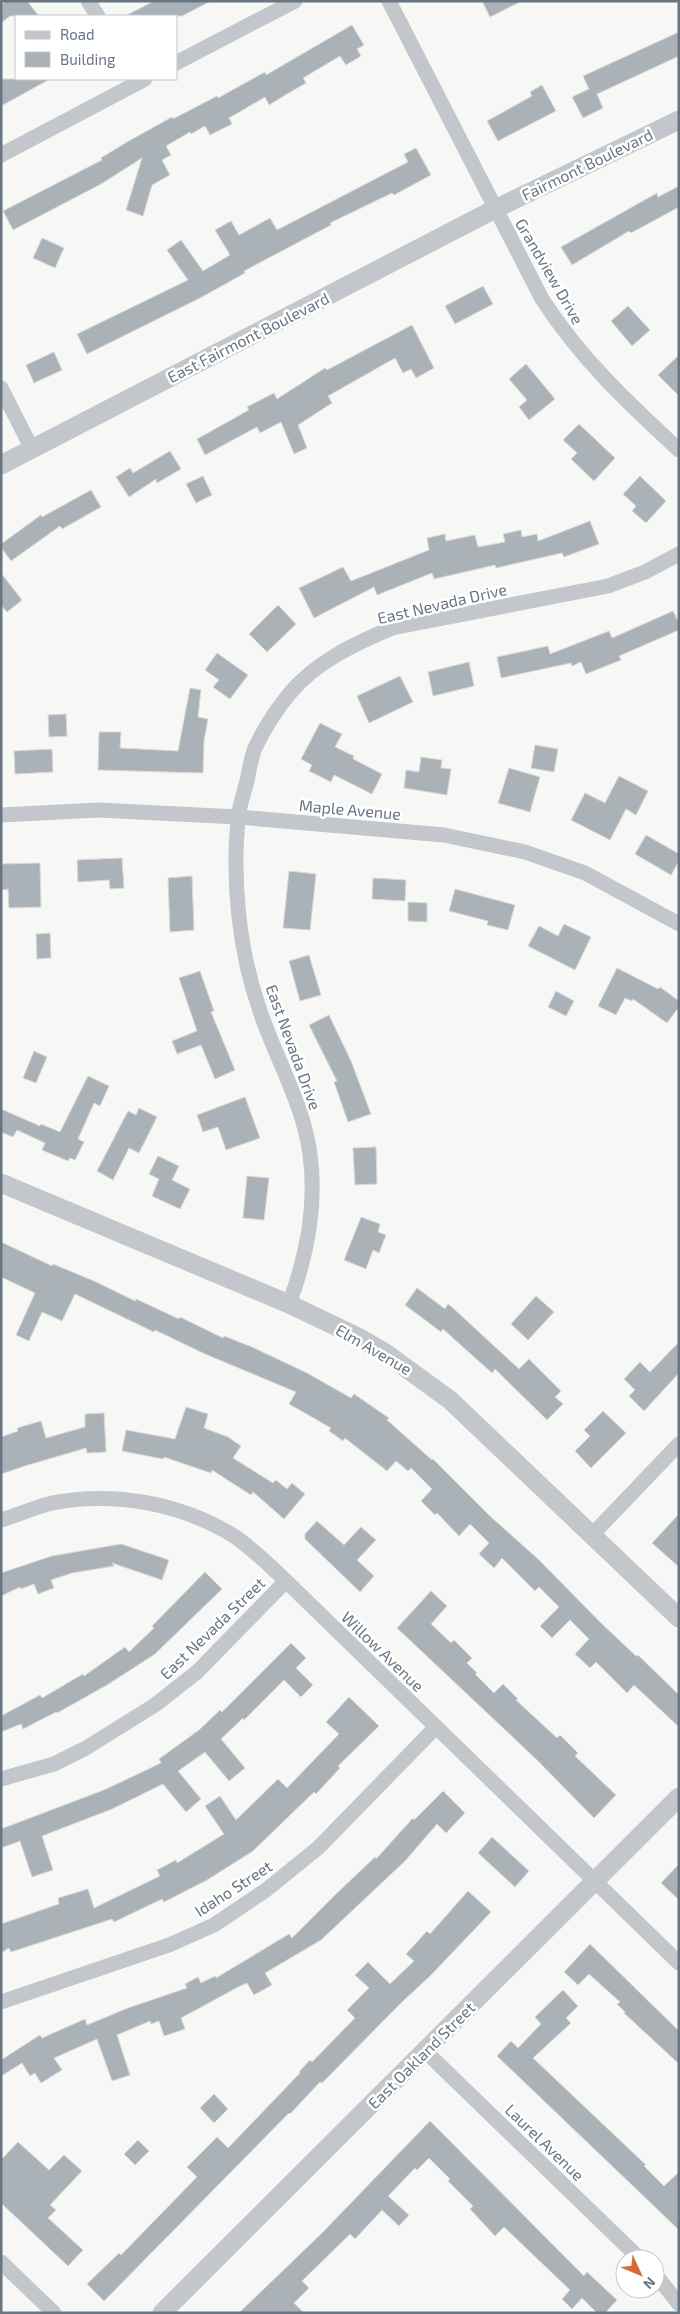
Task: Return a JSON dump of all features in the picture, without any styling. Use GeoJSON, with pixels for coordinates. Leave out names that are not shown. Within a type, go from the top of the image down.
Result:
{"type":"FeatureCollection","features":[{"type":"Feature","properties":{"kind":"street"},"geometry":{"type":"LineString","coordinates":[[88,1],[97,15]]}},
{"type":"Feature","properties":{"kind":"street"},"geometry":{"type":"LineString","coordinates":[[178,62],[295,1]]}},
{"type":"Feature","properties":{"kind":"street","name":"Grandview Drive"},"geometry":{"type":"LineString","coordinates":[[388,1],[542,299],[563,332],[626,401],[679,450]]}},
{"type":"Feature","properties":{"kind":"street"},"geometry":{"type":"LineString","coordinates":[[1,155],[137,81]]}},
{"type":"Feature","properties":{"kind":"street","name":"Fairmont Boulevard"},"geometry":{"type":"LineString","coordinates":[[495,209],[679,120]]}},
{"type":"Feature","properties":{"kind":"street","name":"East Fairmont Boulevard"},"geometry":{"type":"LineString","coordinates":[[1,465],[495,209]]}},
{"type":"Feature","properties":{"kind":"street"},"geometry":{"type":"LineString","coordinates":[[1,388],[32,449]]}},
{"type":"Feature","properties":{"kind":"street","name":"East Nevada Drive"},"geometry":{"type":"LineString","coordinates":[[290,1304],[303,1269],[311,1219],[313,1180],[306,1130],[260,1010],[244,948],[236,879],[238,817],[254,750],[271,719],[291,692],[339,652],[392,628],[608,586],[645,572],[679,554]]}},
{"type":"Feature","properties":{"kind":"street","name":"Maple Avenue"},"geometry":{"type":"LineString","coordinates":[[1,816],[98,810],[238,817],[444,835],[525,852],[585,873],[679,924]]}},
{"type":"Feature","properties":{"kind":"street","name":"Elm Avenue"},"geometry":{"type":"LineString","coordinates":[[1,1183],[290,1304],[356,1336],[413,1371],[450,1400],[679,1618]]}},
{"type":"Feature","properties":{"kind":"street"},"geometry":{"type":"LineString","coordinates":[[592,1535],[679,1444]]}},
{"type":"Feature","properties":{"kind":"street","name":"Willow Avenue"},"geometry":{"type":"LineString","coordinates":[[1,1520],[50,1504],[103,1498],[143,1502],[177,1509],[207,1522],[234,1537],[286,1581],[679,1963]]}},
{"type":"Feature","properties":{"kind":"street","name":"East Nevada Street"},"geometry":{"type":"LineString","coordinates":[[1,1779],[54,1764],[86,1748],[155,1705],[197,1672],[286,1581]]}},
{"type":"Feature","properties":{"kind":"street","name":"Idaho Street"},"geometry":{"type":"LineString","coordinates":[[1,2002],[169,1945],[214,1924],[266,1890],[318,1848],[436,1727]]}},
{"type":"Feature","properties":{"kind":"street","name":"East Oakland Street"},"geometry":{"type":"LineString","coordinates":[[162,2313],[679,1797]]}},
{"type":"Feature","properties":{"kind":"street","name":"Laurel Avenue"},"geometry":{"type":"LineString","coordinates":[[425,2051],[630,2249]]}},
{"type":"Feature","properties":{"kind":"street"},"geometry":{"type":"LineString","coordinates":[[1,2262],[54,2313]]}},
{"type":"Feature","properties":{"kind":"street"},"geometry":{"type":"LineString","coordinates":[[665,2286],[679,2304]]}},
{"type":"Feature","properties":{"kind":"building"},"geometry":{"type":"Polygon","coordinates":[[[6,1],[27,1],[38,15],[10,16],[1,23],[1,5],[6,1]]]}},
{"type":"Feature","properties":{"kind":"building"},"geometry":{"type":"Polygon","coordinates":[[[154,1],[211,1],[182,16],[127,15],[154,1]]]}},
{"type":"Feature","properties":{"kind":"building"},"geometry":{"type":"Polygon","coordinates":[[[482,1],[522,1],[490,17],[482,1]]]}},
{"type":"Feature","properties":{"kind":"building"},"geometry":{"type":"Polygon","coordinates":[[[352,25],[364,45],[357,49],[361,56],[346,65],[340,56],[303,78],[306,83],[269,105],[265,97],[229,118],[232,124],[210,135],[205,126],[191,134],[190,132],[166,146],[171,155],[162,160],[170,175],[152,185],[143,216],[126,210],[142,158],[101,184],[13,230],[3,211],[102,160],[101,158],[127,142],[172,117],[173,119],[217,96],[218,98],[265,72],[266,75],[352,25]]]}},
{"type":"Feature","properties":{"kind":"building"},"geometry":{"type":"Polygon","coordinates":[[[679,32],[679,56],[597,94],[603,108],[583,118],[572,97],[589,89],[583,76],[679,32]]]}},
{"type":"Feature","properties":{"kind":"building"},"geometry":{"type":"Polygon","coordinates":[[[1,79],[48,80],[1,106],[1,79]]]}},
{"type":"Feature","properties":{"kind":"building"},"geometry":{"type":"Polygon","coordinates":[[[542,85],[556,111],[498,141],[487,121],[532,96],[530,92],[542,85]]]}},
{"type":"Feature","properties":{"kind":"building"},"geometry":{"type":"Polygon","coordinates":[[[416,148],[431,175],[394,195],[392,193],[330,223],[331,225],[244,271],[245,273],[202,297],[87,354],[77,334],[188,280],[167,250],[181,240],[203,271],[230,255],[215,230],[231,221],[239,235],[270,218],[277,230],[408,162],[404,154],[416,148]]]}},
{"type":"Feature","properties":{"kind":"building"},"geometry":{"type":"Polygon","coordinates":[[[679,186],[679,207],[631,233],[629,231],[572,265],[561,247],[657,193],[658,197],[679,186]]]}},
{"type":"Feature","properties":{"kind":"building"},"geometry":{"type":"Polygon","coordinates":[[[42,238],[64,248],[55,268],[33,258],[42,238]]]}},
{"type":"Feature","properties":{"kind":"building"},"geometry":{"type":"Polygon","coordinates":[[[483,286],[493,304],[455,324],[445,306],[483,286]]]}},
{"type":"Feature","properties":{"kind":"building"},"geometry":{"type":"Polygon","coordinates":[[[628,306],[650,330],[632,346],[611,321],[628,306]]]}},
{"type":"Feature","properties":{"kind":"building"},"geometry":{"type":"Polygon","coordinates":[[[412,325],[434,368],[416,378],[411,369],[403,373],[395,358],[328,396],[332,403],[298,425],[307,448],[294,454],[281,422],[260,433],[257,427],[205,455],[197,439],[249,410],[247,407],[274,393],[277,399],[325,368],[327,370],[412,325]]]}},
{"type":"Feature","properties":{"kind":"building"},"geometry":{"type":"Polygon","coordinates":[[[54,352],[62,370],[34,383],[26,365],[54,352]]]}},
{"type":"Feature","properties":{"kind":"building"},"geometry":{"type":"Polygon","coordinates":[[[679,355],[679,396],[658,375],[679,355]]]}},
{"type":"Feature","properties":{"kind":"building"},"geometry":{"type":"Polygon","coordinates":[[[526,364],[555,399],[529,420],[519,407],[527,400],[509,379],[526,364]]]}},
{"type":"Feature","properties":{"kind":"building"},"geometry":{"type":"Polygon","coordinates":[[[579,424],[615,458],[594,481],[571,459],[577,453],[563,440],[579,424]]]}},
{"type":"Feature","properties":{"kind":"building"},"geometry":{"type":"Polygon","coordinates":[[[170,451],[181,469],[157,483],[156,479],[129,497],[116,477],[130,468],[133,473],[170,451]]]}},
{"type":"Feature","properties":{"kind":"building"},"geometry":{"type":"Polygon","coordinates":[[[203,476],[212,495],[196,503],[186,484],[203,476]]]}},
{"type":"Feature","properties":{"kind":"building"},"geometry":{"type":"Polygon","coordinates":[[[640,476],[666,501],[646,523],[632,511],[636,506],[623,494],[640,476]]]}},
{"type":"Feature","properties":{"kind":"building"},"geometry":{"type":"Polygon","coordinates":[[[91,490],[101,507],[62,529],[60,526],[11,561],[1,547],[1,544],[41,515],[42,517],[91,490]]]}},
{"type":"Feature","properties":{"kind":"building"},"geometry":{"type":"Polygon","coordinates":[[[590,521],[599,544],[564,557],[562,553],[496,568],[495,565],[434,579],[432,573],[377,595],[374,587],[314,618],[299,588],[343,567],[351,581],[429,550],[427,538],[445,534],[446,541],[475,535],[478,547],[505,542],[503,534],[521,530],[522,537],[537,534],[538,541],[590,521]]]}},
{"type":"Feature","properties":{"kind":"building"},"geometry":{"type":"Polygon","coordinates":[[[1,573],[22,600],[7,612],[1,605],[1,573]]]}},
{"type":"Feature","properties":{"kind":"building"},"geometry":{"type":"Polygon","coordinates":[[[278,605],[296,624],[267,652],[249,634],[278,605]]]}},
{"type":"Feature","properties":{"kind":"building"},"geometry":{"type":"Polygon","coordinates":[[[673,611],[679,623],[679,630],[619,656],[621,660],[586,674],[581,662],[572,666],[571,663],[501,678],[497,657],[548,646],[550,654],[609,631],[612,638],[673,611]]]}},
{"type":"Feature","properties":{"kind":"building"},"geometry":{"type":"Polygon","coordinates":[[[217,653],[248,675],[230,699],[213,687],[219,680],[205,670],[217,653]]]}},
{"type":"Feature","properties":{"kind":"building"},"geometry":{"type":"Polygon","coordinates":[[[469,662],[474,686],[433,696],[428,672],[469,662]]]}},
{"type":"Feature","properties":{"kind":"building"},"geometry":{"type":"Polygon","coordinates":[[[400,676],[413,702],[369,723],[357,696],[400,676]]]}},
{"type":"Feature","properties":{"kind":"building"},"geometry":{"type":"Polygon","coordinates":[[[190,688],[201,690],[198,717],[208,719],[204,741],[203,773],[98,770],[99,732],[121,732],[120,748],[178,751],[190,688]]]}},
{"type":"Feature","properties":{"kind":"building"},"geometry":{"type":"Polygon","coordinates":[[[66,714],[67,736],[49,737],[48,715],[66,714]]]}},
{"type":"Feature","properties":{"kind":"building"},"geometry":{"type":"Polygon","coordinates":[[[320,723],[342,734],[335,747],[354,756],[353,759],[382,774],[372,794],[334,775],[331,782],[309,771],[312,765],[301,759],[320,723]]]}},
{"type":"Feature","properties":{"kind":"building"},"geometry":{"type":"Polygon","coordinates":[[[535,745],[558,749],[554,772],[531,768],[535,745]]]}},
{"type":"Feature","properties":{"kind":"building"},"geometry":{"type":"Polygon","coordinates":[[[52,749],[53,772],[15,774],[14,751],[52,749]]]}},
{"type":"Feature","properties":{"kind":"building"},"geometry":{"type":"Polygon","coordinates":[[[421,757],[442,760],[441,768],[451,769],[447,795],[404,788],[406,770],[419,772],[421,757]]]}},
{"type":"Feature","properties":{"kind":"building"},"geometry":{"type":"Polygon","coordinates":[[[509,768],[540,777],[530,812],[498,803],[509,768]]]}},
{"type":"Feature","properties":{"kind":"building"},"geometry":{"type":"Polygon","coordinates":[[[619,776],[648,791],[636,815],[626,809],[610,840],[571,820],[585,793],[605,803],[619,776]]]}},
{"type":"Feature","properties":{"kind":"building"},"geometry":{"type":"Polygon","coordinates":[[[646,835],[679,854],[679,861],[671,875],[635,854],[646,835]]]}},
{"type":"Feature","properties":{"kind":"building"},"geometry":{"type":"Polygon","coordinates":[[[122,858],[124,888],[110,889],[109,880],[78,882],[77,860],[122,858]]]}},
{"type":"Feature","properties":{"kind":"building"},"geometry":{"type":"Polygon","coordinates":[[[40,863],[41,907],[9,908],[8,889],[1,890],[1,864],[40,863]]]}},
{"type":"Feature","properties":{"kind":"building"},"geometry":{"type":"Polygon","coordinates":[[[289,871],[316,874],[310,930],[283,928],[289,871]]]}},
{"type":"Feature","properties":{"kind":"building"},"geometry":{"type":"Polygon","coordinates":[[[192,876],[194,930],[170,932],[168,878],[192,876]]]}},
{"type":"Feature","properties":{"kind":"building"},"geometry":{"type":"Polygon","coordinates":[[[373,878],[406,880],[405,901],[372,899],[373,878]]]}},
{"type":"Feature","properties":{"kind":"building"},"geometry":{"type":"Polygon","coordinates":[[[455,889],[515,905],[508,930],[487,925],[488,921],[449,911],[455,889]]]}},
{"type":"Feature","properties":{"kind":"building"},"geometry":{"type":"Polygon","coordinates":[[[408,902],[427,903],[427,922],[408,921],[408,902]]]}},
{"type":"Feature","properties":{"kind":"building"},"geometry":{"type":"Polygon","coordinates":[[[564,924],[591,937],[575,970],[528,946],[539,926],[558,936],[564,924]]]}},
{"type":"Feature","properties":{"kind":"building"},"geometry":{"type":"Polygon","coordinates":[[[50,933],[51,958],[37,959],[36,934],[50,933]]]}},
{"type":"Feature","properties":{"kind":"building"},"geometry":{"type":"Polygon","coordinates":[[[309,955],[321,995],[300,1001],[289,961],[309,955]]]}},
{"type":"Feature","properties":{"kind":"building"},"geometry":{"type":"Polygon","coordinates":[[[617,968],[658,989],[660,987],[679,1001],[679,1007],[667,1023],[633,999],[632,1001],[625,998],[616,1015],[598,1006],[617,968]]]}},
{"type":"Feature","properties":{"kind":"building"},"geometry":{"type":"Polygon","coordinates":[[[200,971],[214,1011],[211,1012],[235,1070],[215,1079],[201,1045],[177,1054],[172,1041],[197,1031],[179,978],[200,971]]]}},
{"type":"Feature","properties":{"kind":"building"},"geometry":{"type":"Polygon","coordinates":[[[556,991],[574,1001],[566,1016],[548,1007],[556,991]]]}},
{"type":"Feature","properties":{"kind":"building"},"geometry":{"type":"Polygon","coordinates":[[[329,1015],[351,1061],[371,1114],[348,1122],[334,1082],[337,1081],[309,1025],[329,1015]]]}},
{"type":"Feature","properties":{"kind":"building"},"geometry":{"type":"Polygon","coordinates":[[[34,1051],[47,1057],[36,1083],[23,1078],[34,1051]]]}},
{"type":"Feature","properties":{"kind":"building"},"geometry":{"type":"Polygon","coordinates":[[[88,1076],[109,1086],[100,1106],[94,1103],[78,1139],[84,1142],[75,1160],[70,1158],[68,1161],[42,1150],[45,1143],[17,1130],[13,1137],[1,1132],[1,1109],[40,1126],[41,1124],[60,1132],[88,1076]]]}},
{"type":"Feature","properties":{"kind":"building"},"geometry":{"type":"Polygon","coordinates":[[[245,1097],[260,1138],[226,1150],[218,1127],[203,1132],[197,1115],[245,1097]]]}},
{"type":"Feature","properties":{"kind":"building"},"geometry":{"type":"Polygon","coordinates":[[[139,1108],[157,1117],[139,1153],[129,1148],[113,1180],[97,1171],[128,1111],[136,1115],[139,1108]]]}},
{"type":"Feature","properties":{"kind":"building"},"geometry":{"type":"Polygon","coordinates":[[[376,1147],[377,1184],[355,1185],[353,1148],[376,1147]]]}},
{"type":"Feature","properties":{"kind":"building"},"geometry":{"type":"Polygon","coordinates":[[[158,1156],[179,1166],[172,1180],[190,1189],[180,1209],[152,1196],[159,1179],[149,1174],[158,1156]]]}},
{"type":"Feature","properties":{"kind":"building"},"geometry":{"type":"Polygon","coordinates":[[[247,1176],[269,1178],[264,1220],[243,1218],[247,1176]]]}},
{"type":"Feature","properties":{"kind":"building"},"geometry":{"type":"Polygon","coordinates":[[[361,1217],[380,1224],[378,1232],[386,1235],[379,1253],[373,1250],[366,1269],[344,1260],[361,1217]]]}},
{"type":"Feature","properties":{"kind":"building"},"geometry":{"type":"Polygon","coordinates":[[[1,1242],[52,1266],[53,1264],[94,1281],[135,1301],[136,1299],[179,1319],[180,1317],[223,1338],[224,1336],[252,1347],[307,1373],[351,1398],[354,1394],[389,1418],[387,1420],[433,1459],[491,1517],[538,1559],[603,1625],[636,1656],[638,1655],[679,1695],[679,1727],[634,1685],[627,1693],[596,1662],[590,1668],[575,1654],[589,1639],[570,1620],[552,1638],[540,1626],[559,1607],[539,1587],[535,1591],[502,1558],[494,1568],[479,1554],[489,1543],[470,1524],[459,1536],[437,1513],[435,1515],[421,1501],[432,1489],[411,1468],[408,1471],[396,1461],[387,1471],[345,1438],[343,1441],[329,1431],[331,1428],[289,1404],[296,1392],[205,1354],[155,1330],[154,1332],[75,1294],[62,1321],[42,1312],[29,1341],[16,1335],[35,1293],[1,1277],[1,1242]]]}},
{"type":"Feature","properties":{"kind":"building"},"geometry":{"type":"Polygon","coordinates":[[[417,1288],[445,1309],[448,1304],[519,1369],[529,1359],[561,1391],[555,1397],[563,1404],[547,1420],[495,1369],[492,1373],[443,1329],[441,1332],[405,1305],[417,1288]]]}},
{"type":"Feature","properties":{"kind":"building"},"geometry":{"type":"Polygon","coordinates":[[[536,1296],[554,1312],[528,1340],[511,1324],[536,1296]]]}},
{"type":"Feature","properties":{"kind":"building"},"geometry":{"type":"Polygon","coordinates":[[[679,1342],[679,1373],[644,1411],[629,1396],[635,1390],[624,1379],[640,1362],[650,1372],[679,1342]]]}},
{"type":"Feature","properties":{"kind":"building"},"geometry":{"type":"Polygon","coordinates":[[[186,1407],[208,1414],[204,1428],[228,1437],[241,1446],[233,1458],[273,1483],[276,1480],[287,1489],[292,1483],[305,1494],[284,1519],[253,1492],[251,1495],[212,1470],[211,1473],[164,1457],[163,1459],[122,1451],[126,1430],[175,1439],[186,1407]]]}},
{"type":"Feature","properties":{"kind":"building"},"geometry":{"type":"Polygon","coordinates":[[[603,1411],[626,1433],[591,1468],[575,1451],[590,1436],[584,1430],[603,1411]]]}},
{"type":"Feature","properties":{"kind":"building"},"geometry":{"type":"Polygon","coordinates":[[[104,1413],[106,1452],[87,1453],[86,1448],[1,1474],[1,1437],[18,1431],[17,1428],[41,1421],[46,1438],[85,1427],[85,1414],[104,1413]]]}},
{"type":"Feature","properties":{"kind":"building"},"geometry":{"type":"Polygon","coordinates":[[[679,1514],[679,1567],[652,1543],[679,1514]]]}},
{"type":"Feature","properties":{"kind":"building"},"geometry":{"type":"Polygon","coordinates":[[[317,1521],[344,1545],[361,1527],[376,1540],[357,1560],[374,1576],[360,1592],[305,1539],[305,1534],[317,1521]]]}},
{"type":"Feature","properties":{"kind":"building"},"geometry":{"type":"Polygon","coordinates":[[[121,1544],[169,1560],[162,1580],[112,1563],[114,1566],[72,1573],[51,1580],[54,1588],[38,1594],[34,1584],[21,1589],[20,1587],[1,1596],[1,1573],[52,1556],[121,1544]]]}},
{"type":"Feature","properties":{"kind":"building"},"geometry":{"type":"Polygon","coordinates":[[[205,1572],[222,1589],[155,1654],[107,1685],[57,1713],[23,1729],[21,1724],[1,1732],[1,1716],[40,1695],[42,1698],[83,1674],[84,1676],[125,1647],[129,1652],[154,1628],[152,1626],[205,1572]]]}},
{"type":"Feature","properties":{"kind":"building"},"geometry":{"type":"Polygon","coordinates":[[[431,1591],[447,1606],[431,1624],[451,1643],[454,1640],[472,1658],[467,1663],[477,1673],[475,1674],[494,1693],[503,1684],[518,1699],[516,1700],[557,1738],[560,1735],[578,1753],[575,1756],[616,1795],[594,1818],[536,1759],[397,1628],[431,1591]]]}},
{"type":"Feature","properties":{"kind":"building"},"geometry":{"type":"Polygon","coordinates":[[[291,1643],[306,1658],[296,1668],[313,1685],[301,1697],[284,1680],[244,1720],[243,1718],[221,1739],[245,1768],[229,1781],[205,1752],[178,1771],[201,1799],[186,1812],[163,1784],[112,1809],[42,1836],[53,1870],[32,1877],[20,1841],[1,1848],[1,1829],[104,1790],[161,1763],[159,1759],[199,1730],[220,1710],[222,1712],[291,1643]]]}},
{"type":"Feature","properties":{"kind":"building"},"geometry":{"type":"Polygon","coordinates":[[[349,1697],[379,1726],[338,1766],[340,1768],[316,1794],[314,1792],[253,1851],[207,1880],[164,1902],[162,1899],[114,1922],[112,1919],[11,1952],[9,1948],[1,1953],[1,1924],[59,1904],[58,1898],[88,1889],[94,1908],[160,1876],[157,1870],[176,1860],[177,1863],[224,1834],[205,1806],[220,1796],[236,1820],[278,1779],[287,1788],[339,1734],[326,1722],[349,1697]]]}},
{"type":"Feature","properties":{"kind":"building"},"geometry":{"type":"Polygon","coordinates":[[[443,1791],[465,1813],[446,1833],[437,1824],[405,1861],[321,1940],[265,1973],[272,1985],[254,1995],[247,1983],[240,1986],[181,2018],[185,2029],[164,2036],[159,2021],[151,2024],[150,2021],[117,2035],[130,2075],[112,2081],[97,2039],[54,2058],[62,2070],[41,2083],[35,2073],[30,2076],[22,2063],[1,2076],[1,2060],[40,2035],[42,2038],[85,2019],[87,2025],[128,2008],[187,1988],[185,1984],[198,1977],[201,1983],[215,1976],[216,1978],[289,1934],[292,1938],[375,1857],[376,1859],[413,1818],[414,1820],[443,1791]]]}},
{"type":"Feature","properties":{"kind":"building"},"geometry":{"type":"Polygon","coordinates":[[[492,1837],[529,1871],[515,1887],[478,1853],[492,1837]]]}},
{"type":"Feature","properties":{"kind":"building"},"geometry":{"type":"Polygon","coordinates":[[[679,1864],[679,1900],[661,1883],[679,1864]]]}},
{"type":"Feature","properties":{"kind":"building"},"geometry":{"type":"Polygon","coordinates":[[[468,1891],[491,1912],[430,1976],[322,2083],[320,2082],[104,2301],[87,2284],[119,2253],[121,2255],[197,2177],[187,2167],[217,2137],[228,2148],[300,2073],[310,2060],[312,2062],[355,2018],[347,2010],[369,1988],[355,1975],[368,1962],[390,1984],[414,1961],[406,1954],[427,1931],[430,1934],[468,1891]]]}},
{"type":"Feature","properties":{"kind":"building"},"geometry":{"type":"Polygon","coordinates":[[[590,1944],[679,2031],[679,2064],[624,2013],[617,2004],[620,2002],[589,1974],[578,1985],[564,1972],[590,1944]]]}},
{"type":"Feature","properties":{"kind":"building"},"geometry":{"type":"Polygon","coordinates":[[[563,1990],[578,2006],[566,2018],[571,2023],[533,2058],[646,2165],[644,2166],[664,2186],[679,2172],[679,2230],[497,2056],[511,2041],[518,2048],[541,2024],[535,2017],[563,1990]]]}},
{"type":"Feature","properties":{"kind":"building"},"geometry":{"type":"Polygon","coordinates":[[[214,2094],[228,2109],[214,2123],[200,2108],[214,2094]]]}},
{"type":"Feature","properties":{"kind":"building"},"geometry":{"type":"Polygon","coordinates":[[[430,2121],[584,2276],[587,2272],[617,2300],[605,2313],[597,2313],[582,2298],[572,2309],[562,2299],[570,2290],[504,2227],[495,2236],[470,2209],[473,2206],[448,2181],[450,2179],[429,2158],[417,2170],[415,2168],[388,2196],[409,2215],[399,2226],[382,2210],[355,2239],[350,2234],[302,2281],[309,2288],[294,2303],[304,2313],[239,2313],[323,2232],[430,2121]]]}},
{"type":"Feature","properties":{"kind":"building"},"geometry":{"type":"Polygon","coordinates":[[[138,2140],[149,2151],[135,2165],[124,2154],[138,2140]]]}},
{"type":"Feature","properties":{"kind":"building"},"geometry":{"type":"Polygon","coordinates":[[[18,2142],[49,2170],[64,2155],[82,2171],[50,2205],[56,2210],[48,2218],[83,2250],[68,2266],[1,2203],[1,2160],[18,2142]]]}}]}
